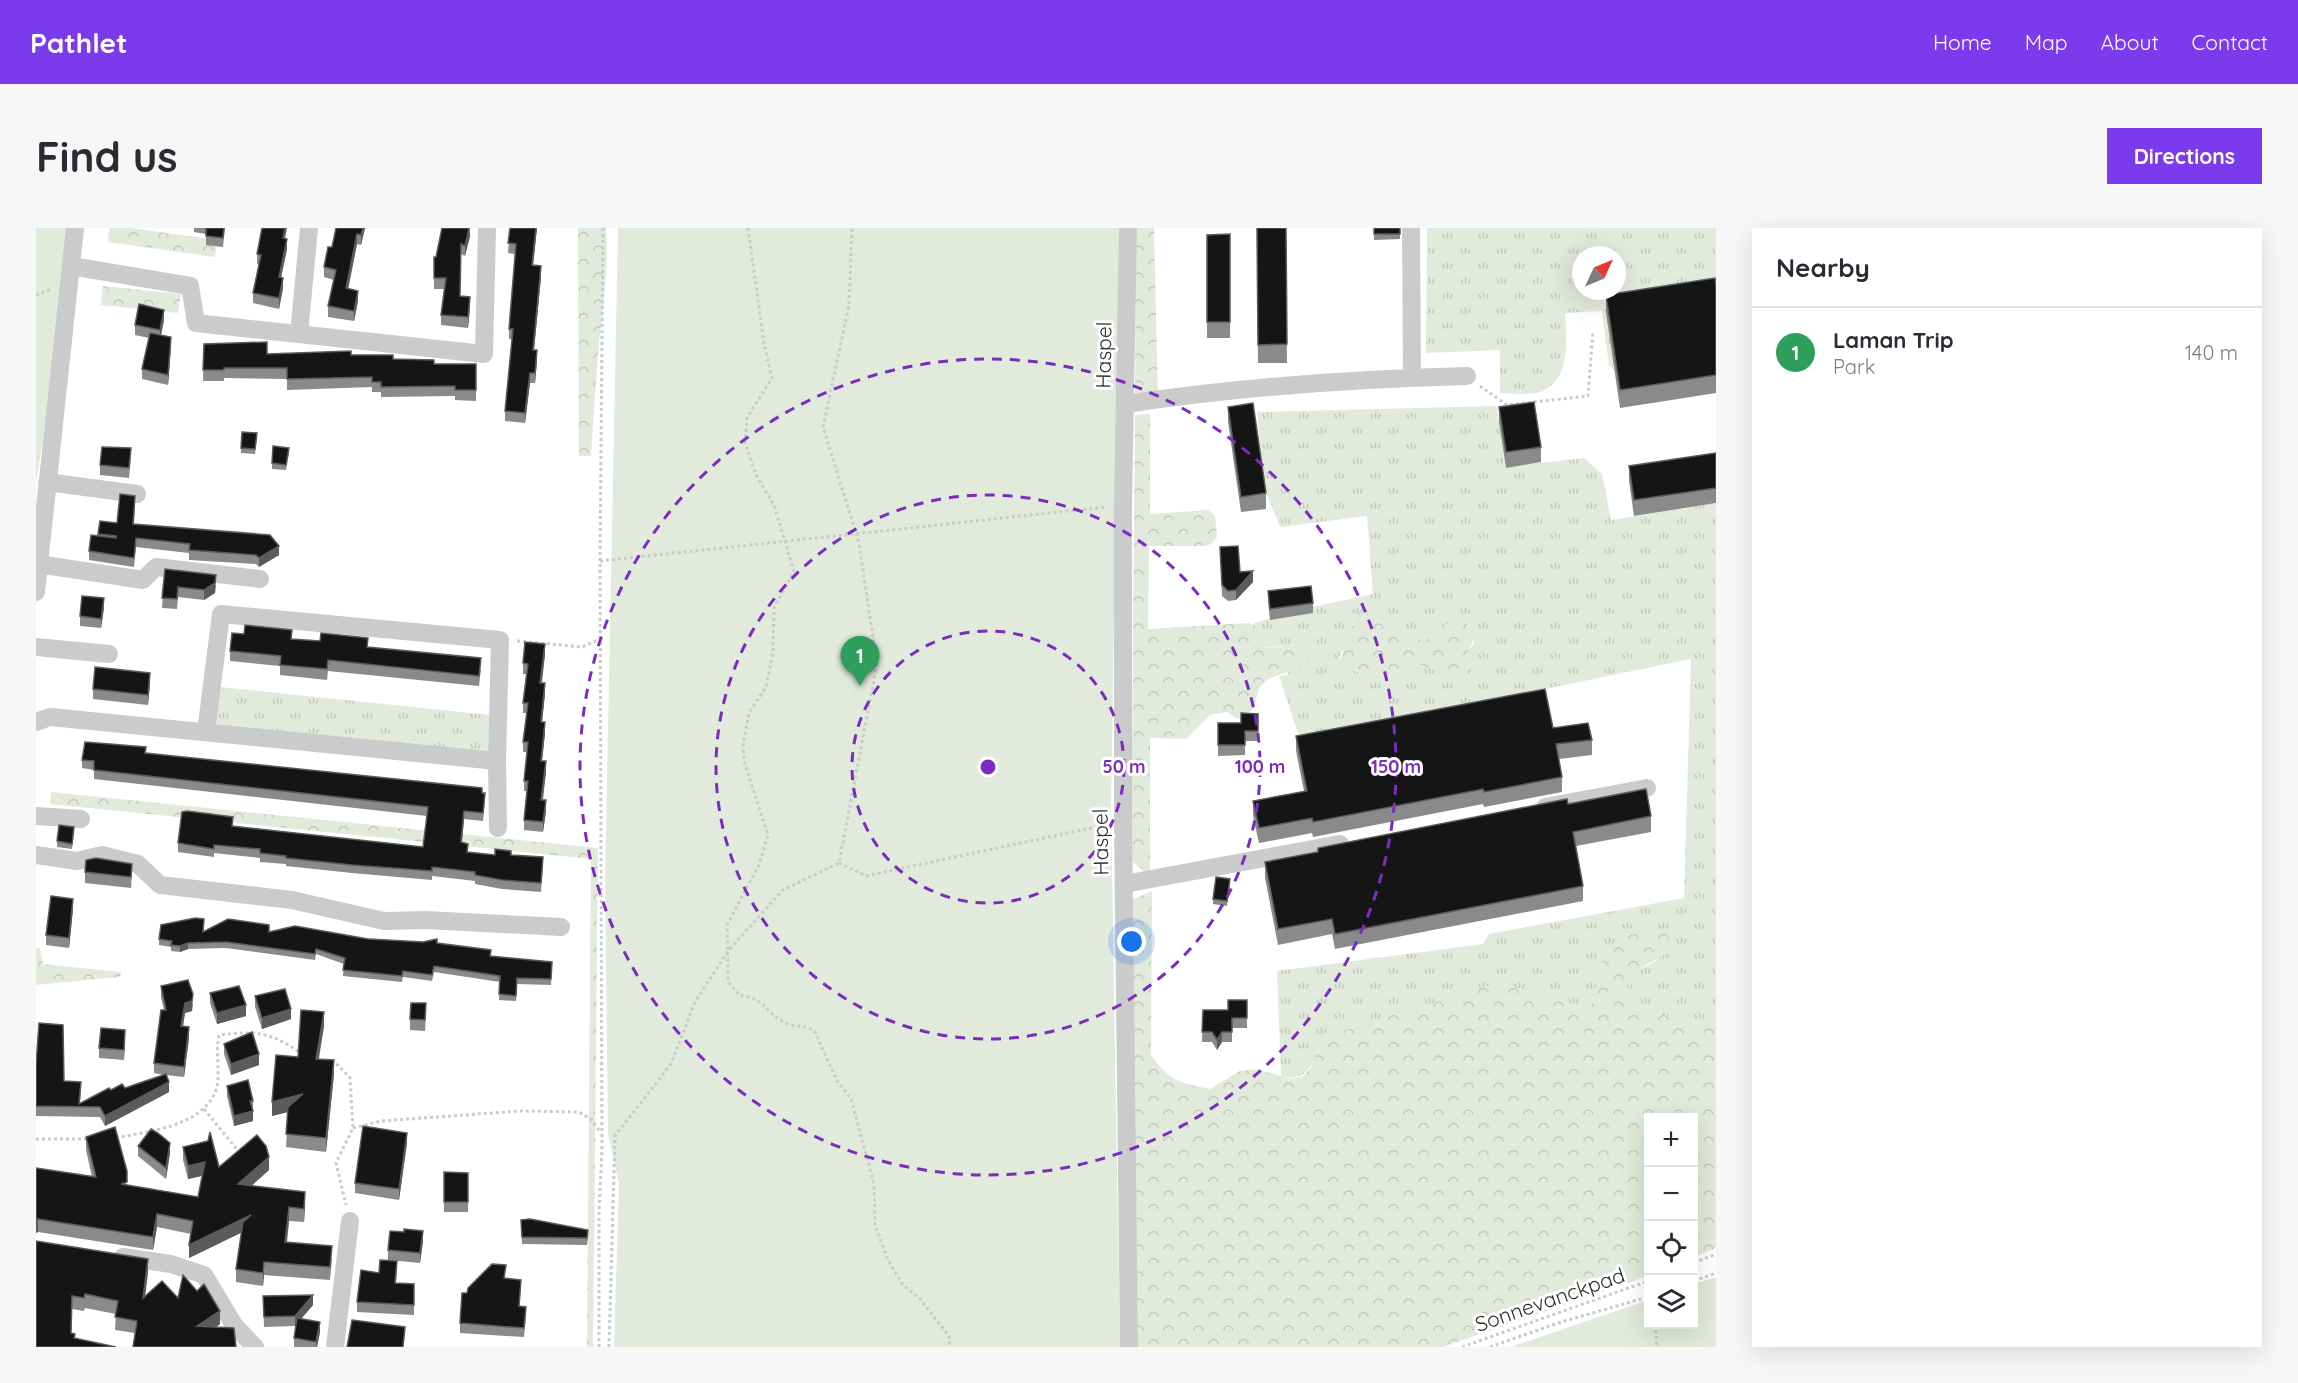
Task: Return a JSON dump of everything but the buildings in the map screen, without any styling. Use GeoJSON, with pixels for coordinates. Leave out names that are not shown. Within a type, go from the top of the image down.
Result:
{"type":"FeatureCollection","features":[{"type":"Feature","properties":{"kind":"street"},"geometry":{"type":"LineString","coordinates":[[36,592],[75,228]]}},
{"type":"Feature","properties":{"kind":"street"},"geometry":{"type":"LineString","coordinates":[[299,334],[309,228]]}},
{"type":"Feature","properties":{"kind":"street"},"geometry":{"type":"LineString","coordinates":[[71,266],[190,286],[196,323],[484,354],[487,228]]}},
{"type":"Feature","properties":{"kind":"street","name":"Haspel"},"geometry":{"type":"LineString","coordinates":[[1128,228],[1123,505],[1123,821],[1129,1347]]}},
{"type":"Feature","properties":{"kind":"street"},"geometry":{"type":"LineString","coordinates":[[1411,228],[1412,378]]}},
{"type":"Feature","properties":{"kind":"street"},"geometry":{"type":"LineString","coordinates":[[1126,404],[1179,396],[1412,378],[1467,376]]}},
{"type":"Feature","properties":{"kind":"street"},"geometry":{"type":"LineString","coordinates":[[47,482],[137,494]]}},
{"type":"Feature","properties":{"kind":"street"},"geometry":{"type":"LineString","coordinates":[[38,564],[143,580],[156,567],[260,579]]}},
{"type":"Feature","properties":{"kind":"street"},"geometry":{"type":"LineString","coordinates":[[206,732],[221,614],[500,640],[498,828]]}},
{"type":"Feature","properties":{"kind":"street"},"geometry":{"type":"LineString","coordinates":[[36,647],[109,654]]}},
{"type":"Feature","properties":{"kind":"street"},"geometry":{"type":"LineString","coordinates":[[36,722],[50,717],[497,761]]}},
{"type":"Feature","properties":{"kind":"street"},"geometry":{"type":"LineString","coordinates":[[1531,809],[1647,788]]}},
{"type":"Feature","properties":{"kind":"street"},"geometry":{"type":"LineString","coordinates":[[36,816],[81,819]]}},
{"type":"Feature","properties":{"kind":"street"},"geometry":{"type":"LineString","coordinates":[[1124,884],[1357,841]]}},
{"type":"Feature","properties":{"kind":"street"},"geometry":{"type":"LineString","coordinates":[[36,855],[77,861],[102,855],[138,864],[159,885],[292,900],[384,921],[468,921],[561,927]]}},
{"type":"Feature","properties":{"kind":"street"},"geometry":{"type":"LineString","coordinates":[[334,1347],[350,1221]]}},
{"type":"Feature","properties":{"kind":"street"},"geometry":{"type":"LineString","coordinates":[[102,1253],[171,1264],[204,1275],[234,1325],[255,1347]]}},
{"type":"Feature","properties":{"kind":"path"},"geometry":{"type":"LineString","coordinates":[[600,1347],[600,561],[603,228]]}},
{"type":"Feature","properties":{"kind":"path"},"geometry":{"type":"LineString","coordinates":[[748,228],[764,344],[772,378],[747,418],[745,442],[756,476],[774,505],[794,571],[774,608],[773,652],[766,687],[749,713],[743,744],[744,761],[768,835],[759,865],[727,925],[728,981],[740,995],[758,998],[781,1020],[791,1025],[809,1026],[815,1032],[837,1082],[851,1099],[874,1184],[875,1225],[888,1260],[903,1285],[920,1299],[949,1336],[950,1347]]}},
{"type":"Feature","properties":{"kind":"path"},"geometry":{"type":"LineString","coordinates":[[839,863],[877,664],[856,534],[823,427],[849,305],[852,228]]}},
{"type":"Feature","properties":{"kind":"path"},"geometry":{"type":"LineString","coordinates":[[1467,376],[1507,405],[1588,396],[1593,331]]}},
{"type":"Feature","properties":{"kind":"path"},"geometry":{"type":"LineString","coordinates":[[600,561],[1123,505]]}},
{"type":"Feature","properties":{"kind":"path"},"geometry":{"type":"LineString","coordinates":[[500,640],[582,647],[600,639]]}},
{"type":"Feature","properties":{"kind":"path"},"geometry":{"type":"LineString","coordinates":[[839,863],[866,876],[1123,821]]}},
{"type":"Feature","properties":{"kind":"path"},"geometry":{"type":"LineString","coordinates":[[609,1347],[615,1136],[671,1064],[695,1002],[728,951],[783,890],[839,863]]}},
{"type":"Feature","properties":{"kind":"path"},"geometry":{"type":"LineString","coordinates":[[105,1140],[165,1128],[204,1109],[217,1089],[216,1049],[219,1035],[253,1031],[286,1044],[302,1054]]}},
{"type":"Feature","properties":{"kind":"path"},"geometry":{"type":"LineString","coordinates":[[329,1063],[338,1065],[350,1078],[353,1128],[336,1163],[350,1221]]}},
{"type":"Feature","properties":{"kind":"path"},"geometry":{"type":"LineString","coordinates":[[204,1109],[239,1152]]}},
{"type":"Feature","properties":{"kind":"path"},"geometry":{"type":"LineString","coordinates":[[353,1128],[381,1121],[520,1111],[579,1112],[592,1120],[601,1134]]}},
{"type":"Feature","properties":{"kind":"path"},"geometry":{"type":"LineString","coordinates":[[36,1139],[94,1139]]}},
{"type":"Feature","properties":{"kind":"path"},"geometry":{"type":"LineString","coordinates":[[1698,1261],[1716,1254]]}},
{"type":"Feature","properties":{"kind":"path"},"geometry":{"type":"LineString","coordinates":[[1698,1280],[1716,1273]]}},
{"type":"Feature","properties":{"kind":"path","name":"Sonnevanckpad"},"geometry":{"type":"LineString","coordinates":[[1462,1347],[1644,1282]]}},
{"type":"Feature","properties":{"kind":"path","name":"Sonnevanckpad"},"geometry":{"type":"LineString","coordinates":[[1490,1347],[1558,1323],[1644,1298]]}},
{"type":"Feature","properties":{"kind":"path"},"geometry":{"type":"LineString","coordinates":[[1656,1329],[1657,1347]]}},
{"type":"Feature","properties":{"kind":"green space"},"geometry":{"type":"Polygon","coordinates":[[[36,228],[67,228],[47,416],[36,482],[36,228]]]}},
{"type":"Feature","properties":{"kind":"green space"},"geometry":{"type":"Polygon","coordinates":[[[109,228],[131,228],[217,240],[215,257],[108,242],[109,228]]]}},
{"type":"Feature","properties":{"kind":"green space"},"geometry":{"type":"Polygon","coordinates":[[[578,228],[606,228],[607,243],[591,456],[579,456],[578,228]]]}},
{"type":"Feature","properties":{"kind":"green space"},"geometry":{"type":"Polygon","coordinates":[[[618,228],[1120,228],[1111,813],[1120,1347],[614,1347],[619,1184],[608,1133],[605,879],[618,228]]]}},
{"type":"Feature","properties":{"kind":"green space"},"geometry":{"type":"Polygon","coordinates":[[[1136,228],[1154,228],[1158,401],[1135,401],[1136,228]]]}},
{"type":"Feature","properties":{"kind":"green space"},"geometry":{"type":"Polygon","coordinates":[[[1427,228],[1716,228],[1716,355],[1614,370],[1609,365],[1602,311],[1565,313],[1565,356],[1559,376],[1543,391],[1528,394],[1500,393],[1500,350],[1426,353],[1427,228]]]}},
{"type":"Feature","properties":{"kind":"green space"},"geometry":{"type":"Polygon","coordinates":[[[103,286],[181,294],[178,313],[101,305],[103,286]]]}},
{"type":"Feature","properties":{"kind":"green space"},"geometry":{"type":"Polygon","coordinates":[[[1497,406],[1505,467],[1584,458],[1602,474],[1611,520],[1716,503],[1716,1002],[1711,1014],[1700,1023],[1632,1008],[1625,990],[1627,983],[1636,973],[1659,959],[1598,979],[1592,1004],[1580,1007],[1498,983],[1321,1044],[1312,1065],[1303,1074],[1297,1077],[1281,1076],[1277,971],[1483,944],[1489,934],[1684,898],[1691,659],[1305,738],[1299,736],[1279,676],[1287,675],[1302,644],[1265,646],[1261,643],[1255,626],[1252,624],[1289,612],[1373,594],[1367,516],[1280,527],[1264,487],[1257,412],[1497,406]],[[1365,611],[1357,614],[1339,658],[1346,668],[1363,674],[1390,675],[1421,665],[1460,679],[1467,672],[1464,658],[1474,643],[1470,626],[1452,621],[1427,639],[1401,642],[1379,620],[1365,611]]]}},
{"type":"Feature","properties":{"kind":"green space"},"geometry":{"type":"Polygon","coordinates":[[[1150,414],[1150,514],[1209,510],[1215,516],[1217,537],[1206,546],[1149,546],[1148,629],[1248,623],[1255,626],[1257,637],[1265,647],[1302,644],[1307,648],[1308,656],[1298,667],[1264,683],[1260,687],[1253,708],[1243,718],[1235,718],[1228,712],[1210,715],[1186,739],[1150,738],[1150,875],[1131,861],[1135,415],[1150,414]]]}},
{"type":"Feature","properties":{"kind":"green space"},"geometry":{"type":"Polygon","coordinates":[[[1363,611],[1373,615],[1402,642],[1427,639],[1452,621],[1467,624],[1473,633],[1473,639],[1464,658],[1467,672],[1460,679],[1456,679],[1421,665],[1390,675],[1363,674],[1346,668],[1340,661],[1343,651],[1338,643],[1353,625],[1357,614],[1363,611]]]}},
{"type":"Feature","properties":{"kind":"green space"},"geometry":{"type":"Polygon","coordinates":[[[219,687],[490,715],[488,753],[213,726],[219,687]]]}},
{"type":"Feature","properties":{"kind":"green space"},"geometry":{"type":"Polygon","coordinates":[[[51,792],[598,848],[593,1347],[587,1347],[591,859],[50,804],[51,792]]]}},
{"type":"Feature","properties":{"kind":"green space"},"geometry":{"type":"Polygon","coordinates":[[[1152,891],[1151,1055],[1157,1064],[1176,1080],[1210,1089],[1240,1071],[1257,1069],[1291,1079],[1303,1076],[1311,1068],[1321,1044],[1333,1034],[1498,983],[1580,1007],[1592,1004],[1605,956],[1619,939],[1630,934],[1645,932],[1662,932],[1672,936],[1676,939],[1676,947],[1646,965],[1630,979],[1627,987],[1628,996],[1633,1008],[1699,1023],[1710,1014],[1716,1002],[1716,1248],[1698,1255],[1698,1113],[1644,1113],[1644,1277],[1443,1347],[1138,1347],[1131,900],[1152,891]]]}},
{"type":"Feature","properties":{"kind":"green space"},"geometry":{"type":"Polygon","coordinates":[[[40,948],[43,964],[121,972],[120,977],[36,985],[36,949],[40,948]]]}},
{"type":"Feature","properties":{"kind":"green space"},"geometry":{"type":"Polygon","coordinates":[[[1716,1277],[1716,1347],[1511,1347],[1644,1301],[1644,1329],[1698,1329],[1698,1283],[1716,1277]]]}},
{"type":"Feature","properties":{"kind":"place","name":"Laman Trip"},"geometry":{"type":"Point","coordinates":[860,686]}}]}
